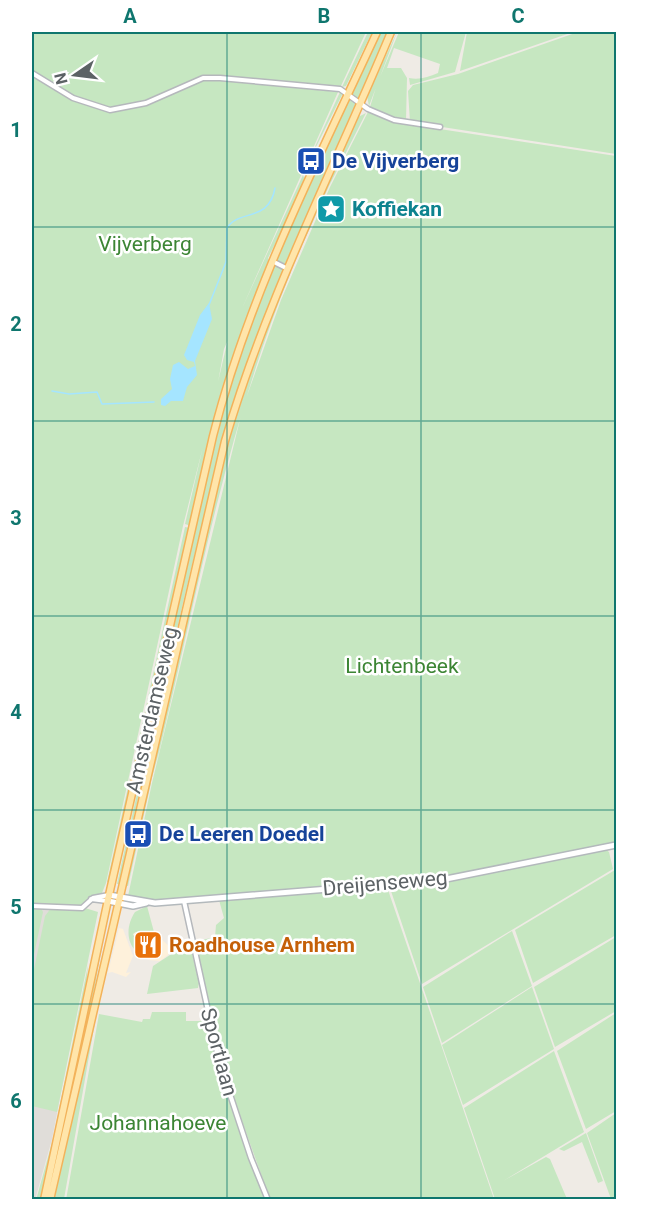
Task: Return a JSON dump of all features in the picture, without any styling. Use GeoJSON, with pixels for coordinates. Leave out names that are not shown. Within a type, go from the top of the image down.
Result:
{"type":"FeatureCollection","features":[{"type":"Feature","properties":{"kind":"main road","name":"Amsterdamseweg"},"geometry":{"type":"LineString","coordinates":[[44,1200],[108,898],[222,401],[243,332],[272,261],[376,32]]}},
{"type":"Feature","properties":{"kind":"main road","name":"Amsterdamseweg"},"geometry":{"type":"LineString","coordinates":[[50,1200],[225,441],[252,354],[286,268],[391,32]]}},
{"type":"Feature","properties":{"kind":"main road","name":"Dreijenseweg"},"geometry":{"type":"LineString","coordinates":[[108,898],[133,906],[150,902],[433,881],[616,845]]}},
{"type":"Feature","properties":{"kind":"street"},"geometry":{"type":"LineString","coordinates":[[32,73],[73,98],[110,110],[146,103],[207,77],[338,89],[360,104],[394,120],[440,127]]}},
{"type":"Feature","properties":{"kind":"street"},"geometry":{"type":"LineString","coordinates":[[272,261],[286,268]]}},
{"type":"Feature","properties":{"kind":"street"},"geometry":{"type":"LineString","coordinates":[[32,906],[82,908],[90,900],[108,898]]}},
{"type":"Feature","properties":{"kind":"street","name":"Sportlaan"},"geometry":{"type":"LineString","coordinates":[[183,901],[219,1060],[268,1200]]}},
{"type":"Feature","properties":{"kind":"shaded area"},"geometry":{"type":"Polygon","coordinates":[[[32,909],[87,912],[93,929],[52,1139],[35,1200],[32,1199],[32,909]]]}},
{"type":"Feature","properties":{"kind":"shaded area"},"geometry":{"type":"Polygon","coordinates":[[[119,928],[123,929],[133,956],[126,973],[131,972],[126,977],[112,972],[108,973],[119,928]]]}},
{"type":"Feature","properties":{"kind":"shaded area"},"geometry":{"type":"Polygon","coordinates":[[[149,931],[151,934],[154,932],[172,949],[160,961],[148,960],[139,950],[133,935],[135,932],[149,931]]]}},
{"type":"Feature","properties":{"kind":"green space"},"geometry":{"type":"Polygon","coordinates":[[[32,32],[366,32],[340,88],[207,76],[145,102],[110,109],[73,97],[32,72],[32,32]]]}},
{"type":"Feature","properties":{"kind":"green space"},"geometry":{"type":"Polygon","coordinates":[[[368,32],[372,32],[346,86],[342,87],[368,32]]]}},
{"type":"Feature","properties":{"kind":"green space"},"geometry":{"type":"Polygon","coordinates":[[[380,32],[387,32],[357,101],[350,96],[380,32]]]}},
{"type":"Feature","properties":{"kind":"green space"},"geometry":{"type":"Polygon","coordinates":[[[397,32],[369,106],[367,96],[397,32]]]}},
{"type":"Feature","properties":{"kind":"green space"},"geometry":{"type":"Polygon","coordinates":[[[399,32],[466,32],[455,72],[410,85],[409,78],[424,78],[438,73],[440,64],[394,48],[387,68],[401,68],[407,78],[406,121],[395,119],[370,107],[399,32]]]}},
{"type":"Feature","properties":{"kind":"green space"},"geometry":{"type":"Polygon","coordinates":[[[467,32],[573,32],[460,71],[467,32]]]}},
{"type":"Feature","properties":{"kind":"green space"},"geometry":{"type":"Polygon","coordinates":[[[578,32],[616,32],[616,154],[410,122],[408,91],[413,85],[458,74],[578,32]]]}},
{"type":"Feature","properties":{"kind":"green space","name":"Vijverberg"},"geometry":{"type":"Polygon","coordinates":[[[32,74],[73,98],[113,111],[146,104],[207,79],[338,92],[224,349],[215,399],[183,526],[106,883],[102,893],[92,896],[81,906],[32,904],[32,74]]]}},
{"type":"Feature","properties":{"kind":"green space"},"geometry":{"type":"Polygon","coordinates":[[[340,92],[342,95],[303,173],[340,92]]]}},
{"type":"Feature","properties":{"kind":"green space"},"geometry":{"type":"Polygon","coordinates":[[[349,98],[356,103],[285,264],[275,259],[349,98]]]}},
{"type":"Feature","properties":{"kind":"green space","name":"Lichtenbeek"},"geometry":{"type":"Polygon","coordinates":[[[368,112],[407,124],[616,156],[616,843],[432,879],[157,901],[128,896],[152,783],[243,407],[281,300],[330,187],[368,112]]]}},
{"type":"Feature","properties":{"kind":"green space"},"geometry":{"type":"Polygon","coordinates":[[[366,113],[329,186],[292,268],[290,267],[358,117],[366,113]]]}},
{"type":"Feature","properties":{"kind":"green space"},"geometry":{"type":"Polygon","coordinates":[[[303,175],[297,200],[268,258],[269,262],[233,359],[191,526],[185,524],[228,339],[303,175]]]}},
{"type":"Feature","properties":{"kind":"green space"},"geometry":{"type":"Polygon","coordinates":[[[273,265],[283,269],[259,331],[220,457],[187,585],[143,778],[140,778],[215,438],[234,369],[273,265]]]}},
{"type":"Feature","properties":{"kind":"green space"},"geometry":{"type":"Polygon","coordinates":[[[287,272],[291,272],[249,389],[231,449],[151,781],[148,780],[230,434],[243,389],[287,272]]]}},
{"type":"Feature","properties":{"kind":"green space"},"geometry":{"type":"Polygon","coordinates":[[[185,527],[190,528],[134,777],[131,776],[185,527]]]}},
{"type":"Feature","properties":{"kind":"green space"},"geometry":{"type":"Polygon","coordinates":[[[130,778],[134,779],[109,882],[107,882],[130,778]]]}},
{"type":"Feature","properties":{"kind":"green space"},"geometry":{"type":"Polygon","coordinates":[[[140,780],[142,781],[119,884],[117,884],[140,780]]]}},
{"type":"Feature","properties":{"kind":"green space"},"geometry":{"type":"Polygon","coordinates":[[[148,782],[151,783],[128,886],[124,886],[148,782]]]}},
{"type":"Feature","properties":{"kind":"green space"},"geometry":{"type":"Polygon","coordinates":[[[605,849],[609,852],[613,869],[422,984],[391,891],[395,886],[605,849]]]}},
{"type":"Feature","properties":{"kind":"green space"},"geometry":{"type":"Polygon","coordinates":[[[615,870],[616,935],[533,983],[515,930],[615,870]]]}},
{"type":"Feature","properties":{"kind":"green space"},"geometry":{"type":"Polygon","coordinates":[[[387,887],[494,1199],[270,1199],[220,1060],[193,942],[215,937],[216,925],[224,918],[219,900],[387,887]]]}},
{"type":"Feature","properties":{"kind":"green space"},"geometry":{"type":"Polygon","coordinates":[[[147,906],[154,932],[151,935],[149,931],[138,935],[136,932],[133,934],[140,949],[137,952],[130,943],[128,932],[130,922],[135,912],[147,906]]]}},
{"type":"Feature","properties":{"kind":"green space"},"geometry":{"type":"Polygon","coordinates":[[[32,908],[41,908],[43,912],[32,964],[34,911],[32,908]]]}},
{"type":"Feature","properties":{"kind":"green space"},"geometry":{"type":"Polygon","coordinates":[[[51,908],[85,908],[98,912],[57,1112],[32,1106],[32,979],[45,916],[51,908]]]}},
{"type":"Feature","properties":{"kind":"green space"},"geometry":{"type":"Polygon","coordinates":[[[108,912],[92,1002],[47,1200],[108,912]]]}},
{"type":"Feature","properties":{"kind":"green space"},"geometry":{"type":"Polygon","coordinates":[[[512,931],[532,986],[442,1043],[423,987],[512,931]]]}},
{"type":"Feature","properties":{"kind":"green space"},"geometry":{"type":"Polygon","coordinates":[[[616,937],[616,1011],[555,1047],[534,987],[616,937]]]}},
{"type":"Feature","properties":{"kind":"green space"},"geometry":{"type":"Polygon","coordinates":[[[191,949],[199,983],[198,988],[147,994],[153,966],[173,953],[191,949]]]}},
{"type":"Feature","properties":{"kind":"green space"},"geometry":{"type":"Polygon","coordinates":[[[88,965],[86,990],[41,1199],[36,1200],[53,1139],[88,965]]]}},
{"type":"Feature","properties":{"kind":"green space"},"geometry":{"type":"Polygon","coordinates":[[[532,987],[554,1049],[463,1105],[442,1045],[532,987]]]}},
{"type":"Feature","properties":{"kind":"green space","name":"Johannahoeve"},"geometry":{"type":"Polygon","coordinates":[[[152,1012],[186,1012],[186,1021],[208,1021],[218,1061],[267,1199],[66,1200],[99,1014],[142,1022],[143,1019],[150,1019],[152,1012]]]}},
{"type":"Feature","properties":{"kind":"green space"},"geometry":{"type":"Polygon","coordinates":[[[616,1013],[616,1111],[586,1129],[557,1051],[616,1013]]]}},
{"type":"Feature","properties":{"kind":"green space"},"geometry":{"type":"Polygon","coordinates":[[[95,1022],[64,1199],[53,1200],[95,1022]]]}},
{"type":"Feature","properties":{"kind":"green space"},"geometry":{"type":"Polygon","coordinates":[[[554,1051],[584,1132],[503,1181],[546,1157],[550,1159],[567,1199],[495,1199],[464,1108],[554,1051]]]}},
{"type":"Feature","properties":{"kind":"green space"},"geometry":{"type":"Polygon","coordinates":[[[616,1113],[616,1199],[611,1199],[587,1133],[616,1113]]]}},
{"type":"Feature","properties":{"kind":"green space"},"geometry":{"type":"Polygon","coordinates":[[[586,1133],[603,1181],[598,1183],[582,1142],[564,1151],[559,1149],[586,1133]]]}},
{"type":"Feature","properties":{"kind":"water"},"geometry":{"type":"Polygon","coordinates":[[[209,303],[212,319],[195,361],[197,375],[187,387],[183,401],[171,401],[165,406],[161,405],[161,399],[172,389],[170,379],[173,365],[179,362],[188,369],[195,366],[194,362],[187,360],[184,355],[200,315],[209,303]]]}},
{"type":"Feature","properties":{"kind":"waterway"},"geometry":{"type":"LineString","coordinates":[[209,305],[226,262],[227,228],[232,222],[267,206],[275,188]]}},
{"type":"Feature","properties":{"kind":"waterway"},"geometry":{"type":"LineString","coordinates":[[52,391],[69,394],[97,392],[102,404],[154,402]]}},
{"type":"Feature","properties":{"kind":"place","name":"De Vijverberg"},"geometry":{"type":"Point","coordinates":[311,161]}},
{"type":"Feature","properties":{"kind":"place","name":"Koffiekan"},"geometry":{"type":"Point","coordinates":[331,209]}},
{"type":"Feature","properties":{"kind":"place","name":"De Leeren Doedel"},"geometry":{"type":"Point","coordinates":[138,834]}},
{"type":"Feature","properties":{"kind":"place","name":"Roadhouse Arnhem"},"geometry":{"type":"Point","coordinates":[148,945]}}]}
